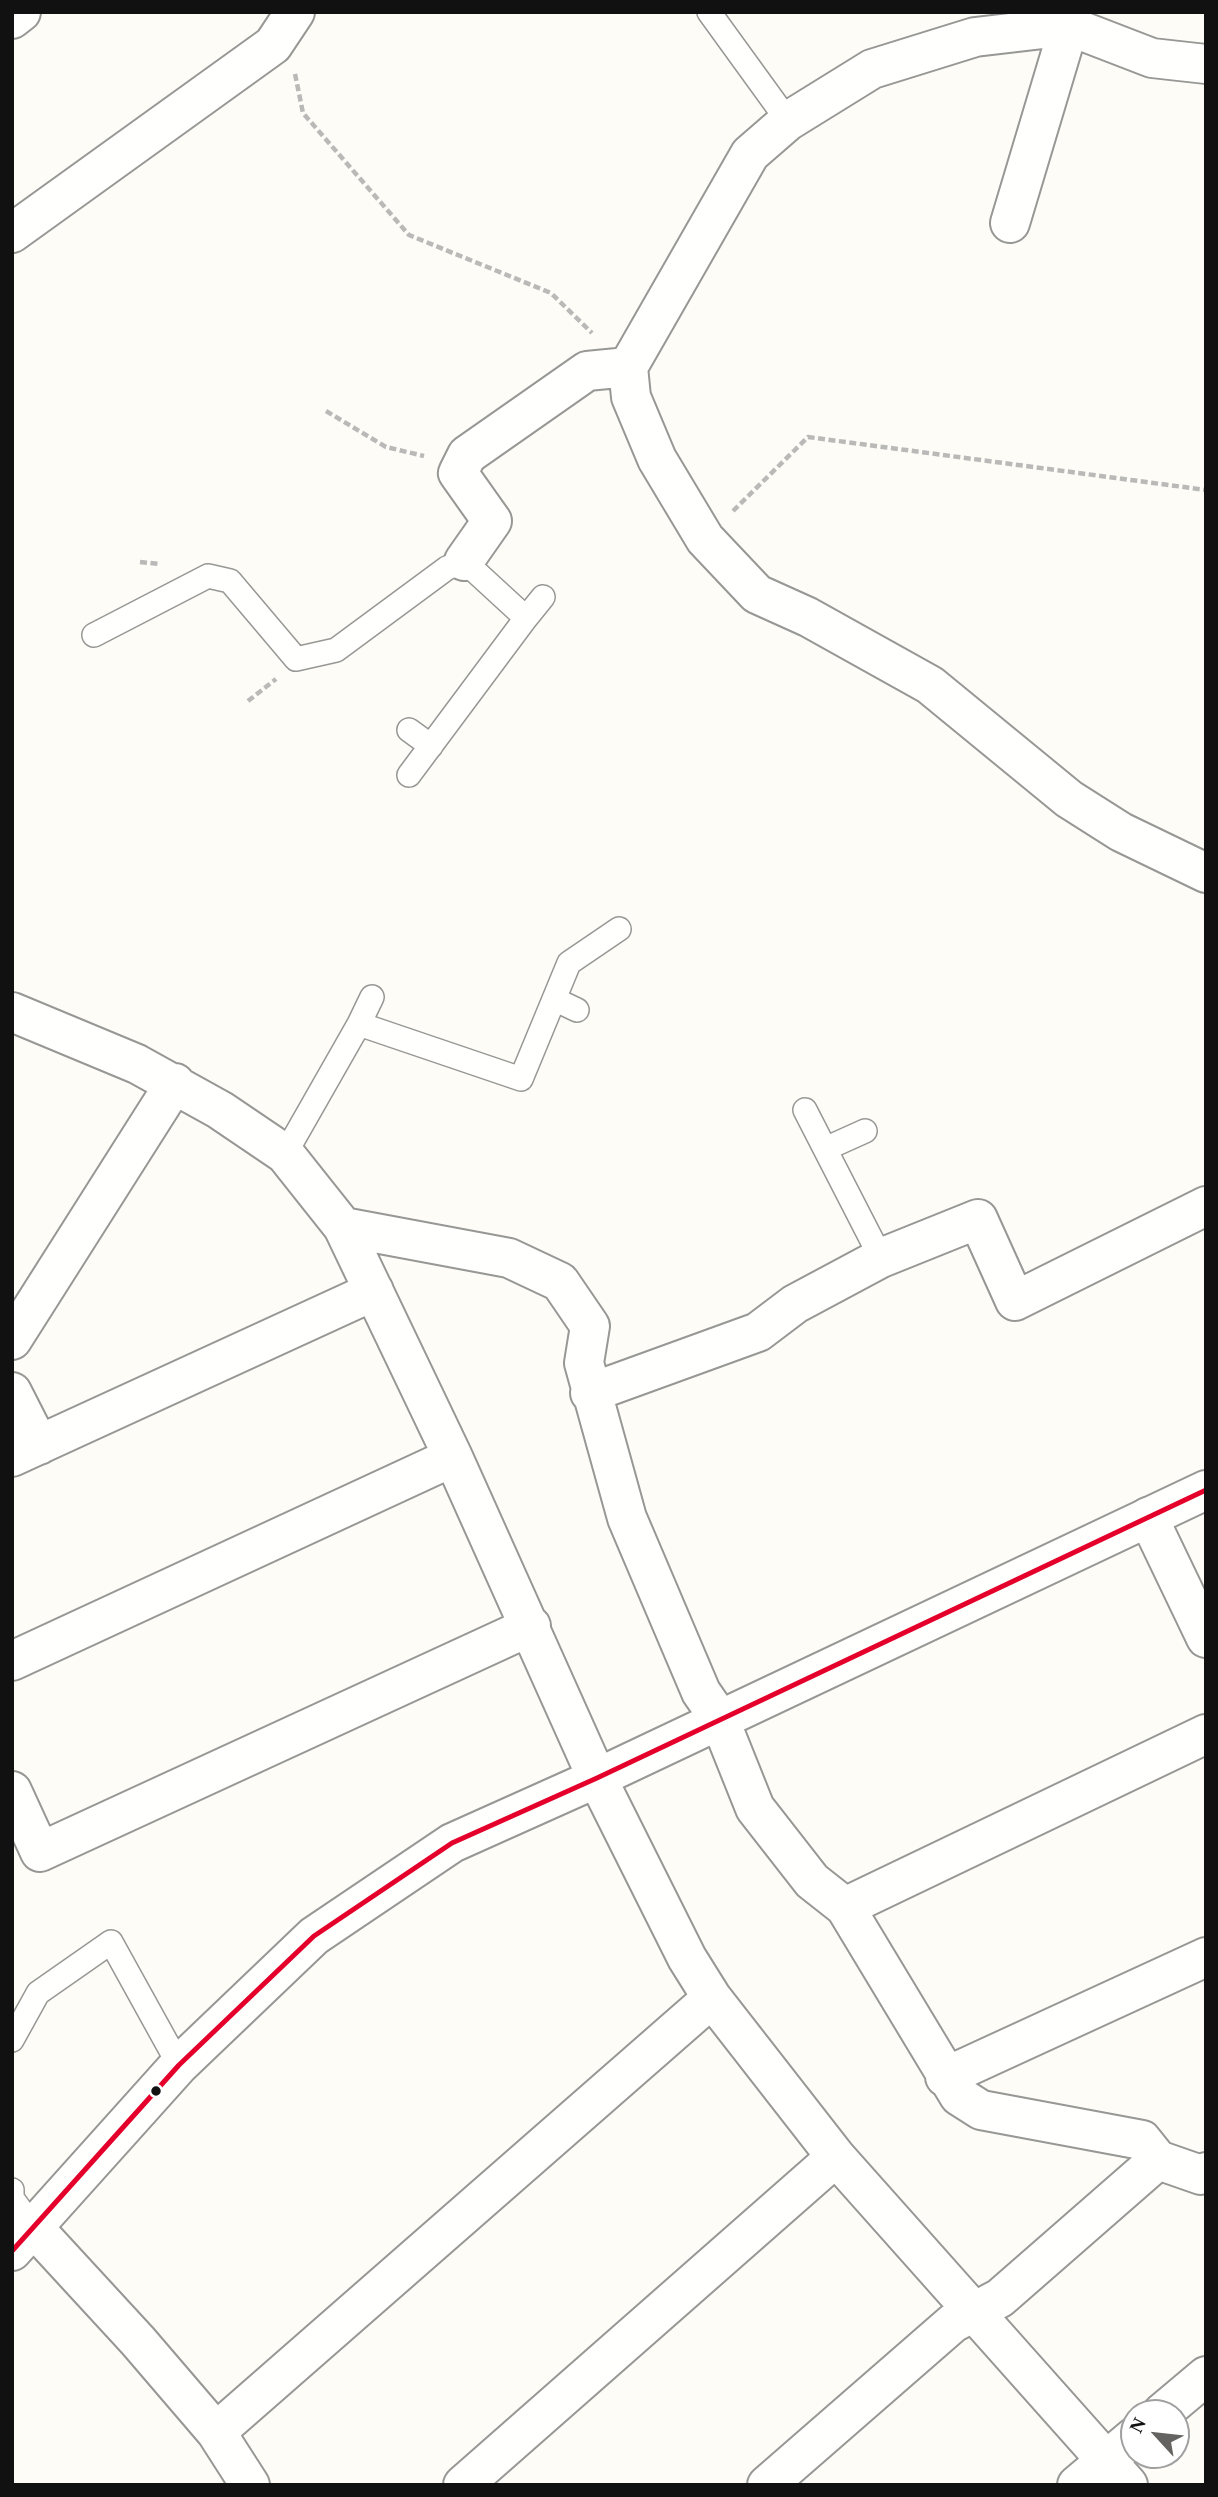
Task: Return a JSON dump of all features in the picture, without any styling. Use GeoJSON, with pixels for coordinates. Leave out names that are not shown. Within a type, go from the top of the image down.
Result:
{"type":"FeatureCollection","features":[{"type":"Feature","properties":{"kind":"street"},"geometry":{"type":"LineString","coordinates":[[12,19],[21,12]]}},
{"type":"Feature","properties":{"kind":"street"},"geometry":{"type":"LineString","coordinates":[[12,233],[273,45],[295,12]]}},
{"type":"Feature","properties":{"kind":"street"},"geometry":{"type":"LineString","coordinates":[[1010,223],[1062,19]]}},
{"type":"Feature","properties":{"kind":"street"},"geometry":{"type":"LineString","coordinates":[[1206,64],[1152,58],[1062,19],[975,37],[872,69],[788,121],[750,154],[628,367],[631,397],[657,459],[705,539],[757,594],[808,617],[930,685],[1069,799],[1121,832],[1206,873]]}},
{"type":"Feature","properties":{"kind":"street"},"geometry":{"type":"LineString","coordinates":[[464,561],[492,521],[458,473],[467,455],[587,371],[628,367]]}},
{"type":"Feature","properties":{"kind":"street"},"geometry":{"type":"LineString","coordinates":[[12,1012],[175,1083],[285,1154],[343,1227],[531,1626],[597,1778],[687,1958],[712,1998],[836,2157],[976,2312],[1120,2457]]}},
{"type":"Feature","properties":{"kind":"street"},"geometry":{"type":"LineString","coordinates":[[12,1340],[175,1083]]}},
{"type":"Feature","properties":{"kind":"street"},"geometry":{"type":"LineString","coordinates":[[590,1393],[758,1332],[795,1304],[881,1258],[978,1219],[1015,1301],[1206,1206]]}},
{"type":"Feature","properties":{"kind":"street"},"geometry":{"type":"LineString","coordinates":[[343,1227],[509,1258],[559,1282],[590,1326],[584,1363],[590,1393],[627,1518],[701,1692],[719,1718],[755,1808],[813,1881],[845,1907],[945,2077],[959,2096],[981,2110],[1142,2140],[1158,2160],[1201,2175],[1206,2172]]}},
{"type":"Feature","properties":{"kind":"street"},"geometry":{"type":"LineString","coordinates":[[12,1392],[26,1451],[374,1291]]}},
{"type":"Feature","properties":{"kind":"street"},"geometry":{"type":"LineString","coordinates":[[12,1661],[453,1457]]}},
{"type":"Feature","properties":{"kind":"street"},"geometry":{"type":"LineString","coordinates":[[232,2481],[216,2432],[138,2341],[23,2239],[178,2065],[314,1936],[452,1843],[597,1778],[1206,1490]]}},
{"type":"Feature","properties":{"kind":"street"},"geometry":{"type":"LineString","coordinates":[[1148,1517],[1206,1638]]}},
{"type":"Feature","properties":{"kind":"street"},"geometry":{"type":"LineString","coordinates":[[12,1791],[40,1852],[531,1626]]}},
{"type":"Feature","properties":{"kind":"street"},"geometry":{"type":"LineString","coordinates":[[845,1907],[1206,1734]]}},
{"type":"Feature","properties":{"kind":"street"},"geometry":{"type":"LineString","coordinates":[[945,2077],[1206,1957]]}},
{"type":"Feature","properties":{"kind":"street"},"geometry":{"type":"LineString","coordinates":[[216,2432],[712,1998]]}},
{"type":"Feature","properties":{"kind":"street"},"geometry":{"type":"LineString","coordinates":[[463,2485],[836,2157]]}},
{"type":"Feature","properties":{"kind":"street"},"geometry":{"type":"LineString","coordinates":[[767,2485],[953,2323],[1000,2298],[1158,2160]]}},
{"type":"Feature","properties":{"kind":"street"},"geometry":{"type":"LineString","coordinates":[[1179,2399],[1206,2376]]}},
{"type":"Feature","properties":{"kind":"street"},"geometry":{"type":"LineString","coordinates":[[1077,2485],[1120,2462]]}},
{"type":"Feature","properties":{"kind":"lane"},"geometry":{"type":"LineString","coordinates":[[709,12],[788,121]]}},
{"type":"Feature","properties":{"kind":"lane"},"geometry":{"type":"LineString","coordinates":[[94,635],[208,576],[230,581],[296,659],[336,650],[447,568],[464,561],[526,618]]}},
{"type":"Feature","properties":{"kind":"lane"},"geometry":{"type":"LineString","coordinates":[[409,775],[543,597]]}},
{"type":"Feature","properties":{"kind":"lane"},"geometry":{"type":"LineString","coordinates":[[409,730],[431,746]]}},
{"type":"Feature","properties":{"kind":"lane"},"geometry":{"type":"LineString","coordinates":[[359,1024],[521,1079],[569,963],[619,929]]}},
{"type":"Feature","properties":{"kind":"lane"},"geometry":{"type":"LineString","coordinates":[[285,1154],[372,997]]}},
{"type":"Feature","properties":{"kind":"lane"},"geometry":{"type":"LineString","coordinates":[[554,999],[577,1010]]}},
{"type":"Feature","properties":{"kind":"lane"},"geometry":{"type":"LineString","coordinates":[[805,1110],[881,1258]]}},
{"type":"Feature","properties":{"kind":"lane"},"geometry":{"type":"LineString","coordinates":[[825,1149],[865,1131]]}},
{"type":"Feature","properties":{"kind":"lane"},"geometry":{"type":"LineString","coordinates":[[12,2040],[38,1993],[111,1942],[178,2065]]}},
{"type":"Feature","properties":{"kind":"lane"},"geometry":{"type":"LineString","coordinates":[[12,2190],[23,2239]]}},
{"type":"Feature","properties":{"kind":"path"},"geometry":{"type":"LineString","coordinates":[[273,45],[293,65],[303,113],[409,235],[551,293],[628,367]]}},
{"type":"Feature","properties":{"kind":"path"},"geometry":{"type":"LineString","coordinates":[[326,411],[386,447],[462,466]]}},
{"type":"Feature","properties":{"kind":"path"},"geometry":{"type":"LineString","coordinates":[[705,539],[808,437],[1206,490]]}},
{"type":"Feature","properties":{"kind":"transit line"},"geometry":{"type":"LineString","coordinates":[[12,2251],[179,2065],[314,1936],[452,1843],[597,1778],[1206,1490]]}}]}
